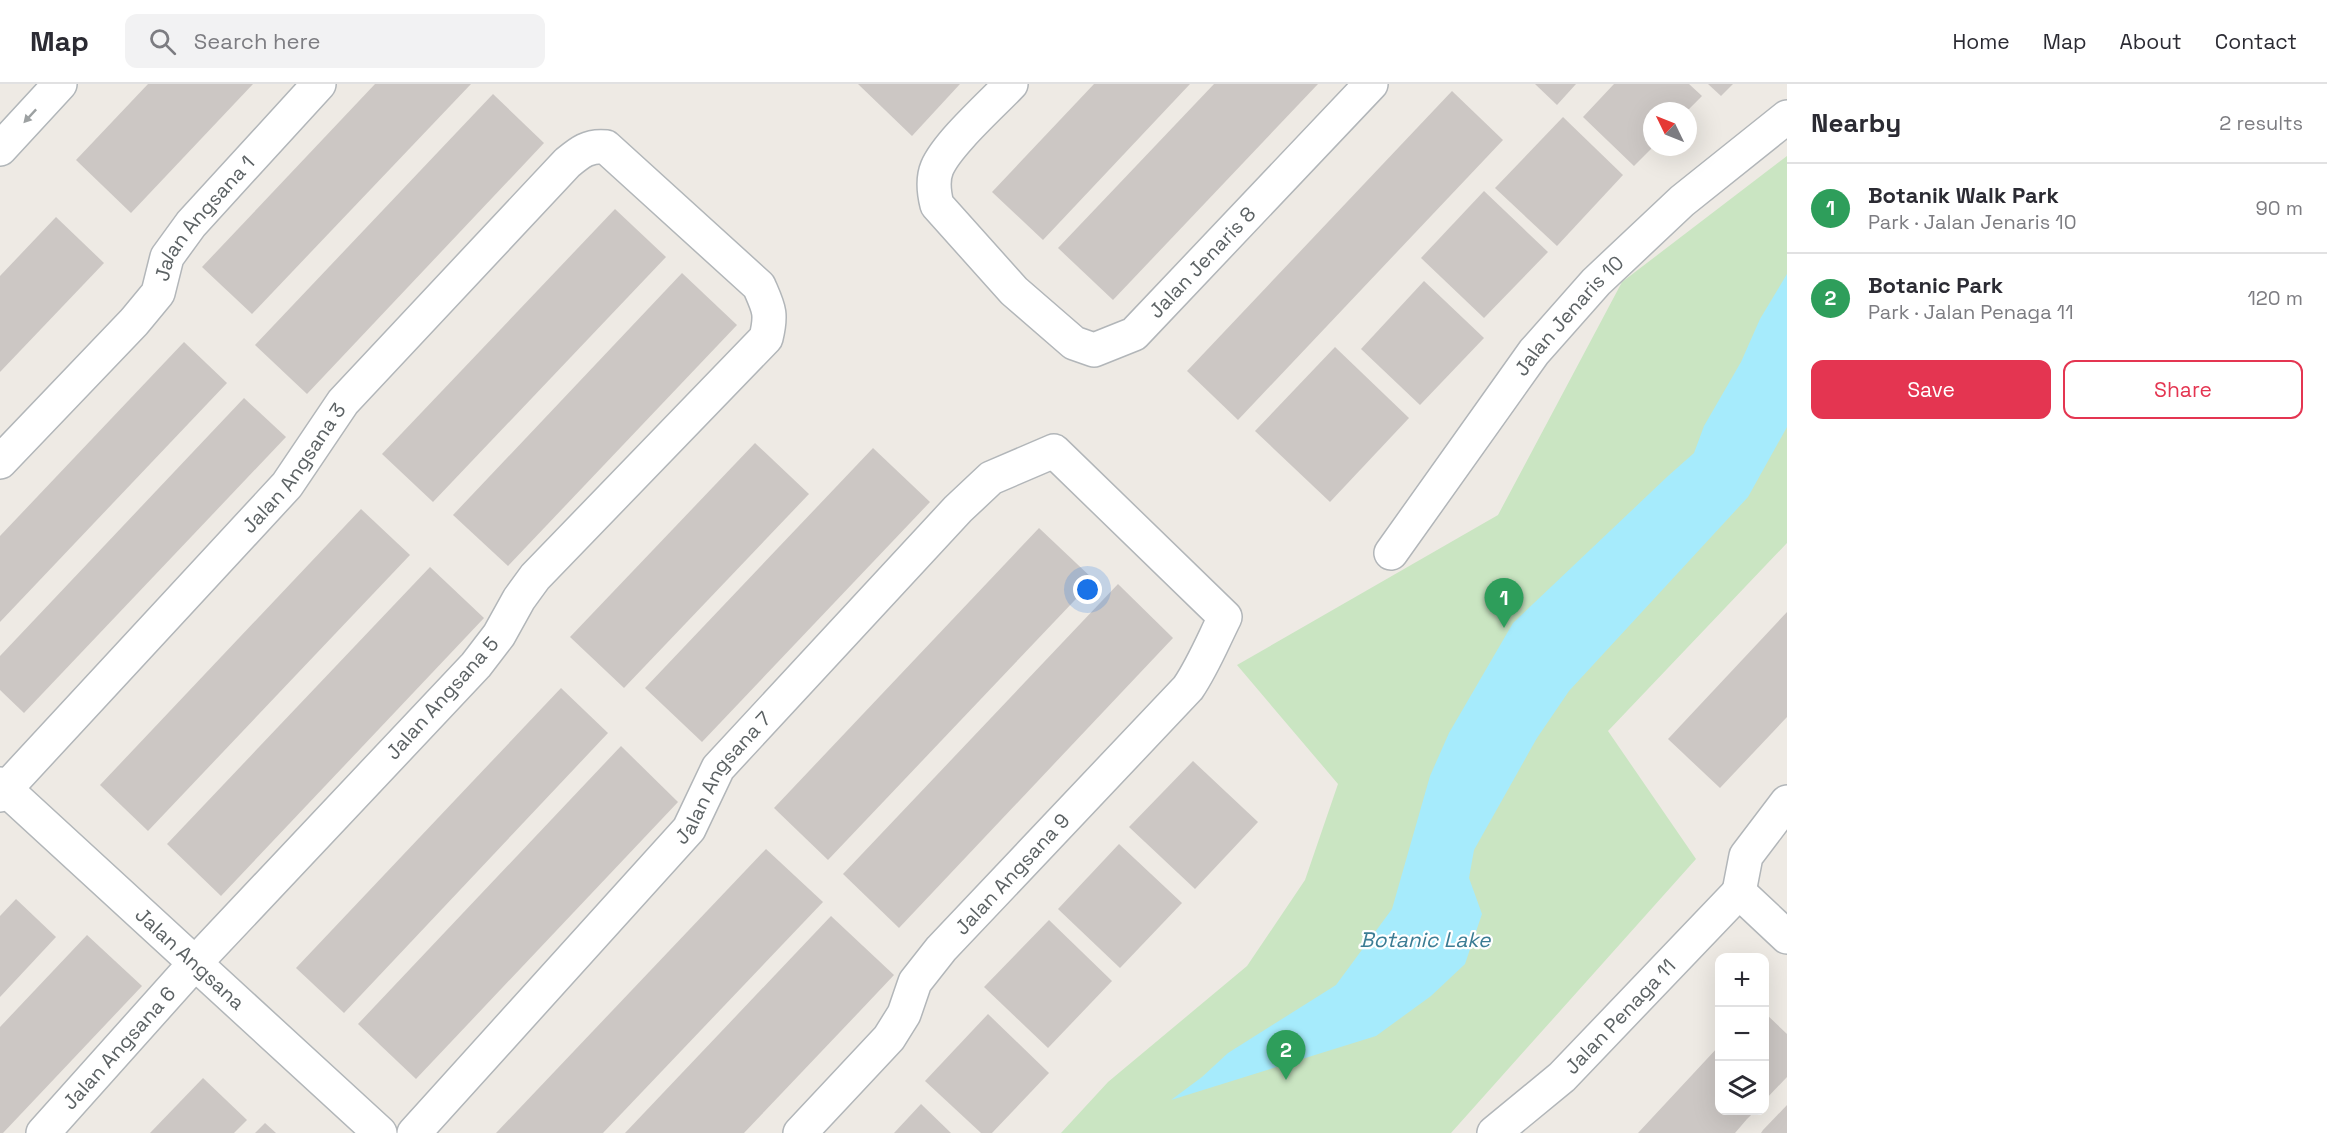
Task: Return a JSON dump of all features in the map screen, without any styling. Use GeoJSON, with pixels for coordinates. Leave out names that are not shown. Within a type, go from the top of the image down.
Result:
{"type":"FeatureCollection","features":[{"type":"Feature","properties":{"kind":"street"},"geometry":{"type":"LineString","coordinates":[[0,149],[60,84]]}},
{"type":"Feature","properties":{"kind":"street","name":"Jalan Angsana 1"},"geometry":{"type":"LineString","coordinates":[[0,462],[134,322],[158,293],[167,256],[191,224],[319,84]]}},
{"type":"Feature","properties":{"kind":"street","name":"Jalan Jenaris 8"},"geometry":{"type":"LineString","coordinates":[[1011,84],[954,144],[937,168],[933,188],[937,205],[1014,291],[1074,343],[1094,350],[1113,345],[1134,334],[1371,84]]}},
{"type":"Feature","properties":{"kind":"street","name":"Jalan Jenaris 10"},"geometry":{"type":"LineString","coordinates":[[1391,553],[1534,352],[1596,282],[1682,201],[1787,117]]}},
{"type":"Feature","properties":{"kind":"street","name":"Jalan Angsana 3"},"geometry":{"type":"LineString","coordinates":[[2,789],[286,485],[343,402],[567,164],[584,150],[598,146],[606,147],[759,286]]}},
{"type":"Feature","properties":{"kind":"street","name":"Jalan Angsana 5"},"geometry":{"type":"LineString","coordinates":[[196,962],[476,665],[499,636],[519,599],[535,576],[766,339],[770,319],[768,307],[759,286]]}},
{"type":"Feature","properties":{"kind":"street","name":"Jalan Angsana 7"},"geometry":{"type":"LineString","coordinates":[[414,1133],[689,829],[718,768],[958,509],[991,478],[1054,451],[1225,616]]}},
{"type":"Feature","properties":{"kind":"street","name":"Jalan Angsana 9"},"geometry":{"type":"LineString","coordinates":[[800,1133],[889,1038],[904,1014],[915,982],[941,949],[1188,688],[1200,671],[1225,616]]}},
{"type":"Feature","properties":{"kind":"street","name":"Jalan Angsana"},"geometry":{"type":"LineString","coordinates":[[2,789],[196,962],[380,1133]]}},
{"type":"Feature","properties":{"kind":"street"},"geometry":{"type":"LineString","coordinates":[[1787,802],[1746,856],[1739,892],[1787,936]]}},
{"type":"Feature","properties":{"kind":"street","name":"Jalan Penaga 11"},"geometry":{"type":"LineString","coordinates":[[1494,1133],[1562,1077],[1739,892]]}},
{"type":"Feature","properties":{"kind":"street","name":"Jalan Angsana 6"},"geometry":{"type":"LineString","coordinates":[[43,1133],[196,962]]}},
{"type":"Feature","properties":{"kind":"green space"},"geometry":{"type":"Polygon","coordinates":[[[1787,156],[1787,543],[1608,731],[1696,859],[1451,1133],[1061,1133],[1108,1082],[1247,966],[1305,880],[1338,784],[1237,665],[1498,515],[1622,282],[1787,156]]]}},
{"type":"Feature","properties":{"kind":"water","name":"Botanic Lake"},"geometry":{"type":"Polygon","coordinates":[[[1787,274],[1787,427],[1748,497],[1569,691],[1537,738],[1474,850],[1469,878],[1482,914],[1465,964],[1431,996],[1376,1036],[1171,1100],[1202,1077],[1228,1053],[1336,985],[1392,909],[1430,776],[1449,733],[1513,623],[1694,453],[1704,426],[1741,362],[1760,319],[1787,274]]]}},
{"type":"Feature","properties":{"kind":"building"},"geometry":{"type":"Polygon","coordinates":[[[148,84],[253,84],[131,213],[76,160],[148,84]]]}},
{"type":"Feature","properties":{"kind":"building"},"geometry":{"type":"Polygon","coordinates":[[[375,84],[471,84],[252,314],[202,267],[375,84]]]}},
{"type":"Feature","properties":{"kind":"building"},"geometry":{"type":"Polygon","coordinates":[[[858,84],[960,84],[912,136],[858,84]]]}},
{"type":"Feature","properties":{"kind":"building"},"geometry":{"type":"Polygon","coordinates":[[[1094,84],[1190,84],[1043,240],[992,192],[1094,84]]]}},
{"type":"Feature","properties":{"kind":"building"},"geometry":{"type":"Polygon","coordinates":[[[1214,84],[1318,84],[1113,300],[1058,248],[1214,84]]]}},
{"type":"Feature","properties":{"kind":"building"},"geometry":{"type":"Polygon","coordinates":[[[1535,84],[1576,84],[1557,105],[1535,84]]]}},
{"type":"Feature","properties":{"kind":"building"},"geometry":{"type":"Polygon","coordinates":[[[1614,84],[1689,84],[1702,96],[1696,102],[1643,102],[1644,156],[1634,166],[1583,117],[1614,84]]]}},
{"type":"Feature","properties":{"kind":"building"},"geometry":{"type":"Polygon","coordinates":[[[1708,84],[1733,84],[1721,96],[1708,84]]]}},
{"type":"Feature","properties":{"kind":"building"},"geometry":{"type":"Polygon","coordinates":[[[1452,91],[1503,140],[1238,420],[1187,371],[1452,91]]]}},
{"type":"Feature","properties":{"kind":"building"},"geometry":{"type":"Polygon","coordinates":[[[493,94],[544,143],[307,394],[255,345],[493,94]]]}},
{"type":"Feature","properties":{"kind":"building"},"geometry":{"type":"Polygon","coordinates":[[[1563,117],[1623,175],[1557,246],[1495,188],[1563,117]]]}},
{"type":"Feature","properties":{"kind":"building"},"geometry":{"type":"Polygon","coordinates":[[[1484,191],[1548,252],[1484,318],[1421,258],[1484,191]]]}},
{"type":"Feature","properties":{"kind":"building"},"geometry":{"type":"Polygon","coordinates":[[[615,209],[666,257],[433,502],[382,454],[615,209]]]}},
{"type":"Feature","properties":{"kind":"building"},"geometry":{"type":"Polygon","coordinates":[[[56,217],[104,263],[0,372],[0,276],[56,217]]]}},
{"type":"Feature","properties":{"kind":"building"},"geometry":{"type":"Polygon","coordinates":[[[682,273],[737,325],[508,566],[453,515],[682,273]]]}},
{"type":"Feature","properties":{"kind":"building"},"geometry":{"type":"Polygon","coordinates":[[[1424,281],[1484,338],[1420,405],[1361,349],[1424,281]]]}},
{"type":"Feature","properties":{"kind":"building"},"geometry":{"type":"Polygon","coordinates":[[[184,342],[227,383],[0,622],[0,536],[184,342]]]}},
{"type":"Feature","properties":{"kind":"building"},"geometry":{"type":"Polygon","coordinates":[[[1335,347],[1409,418],[1330,502],[1255,431],[1335,347]]]}},
{"type":"Feature","properties":{"kind":"building"},"geometry":{"type":"Polygon","coordinates":[[[244,398],[286,437],[24,713],[0,690],[0,656],[244,398]]]}},
{"type":"Feature","properties":{"kind":"building"},"geometry":{"type":"Polygon","coordinates":[[[755,443],[809,494],[624,688],[570,637],[755,443]]]}},
{"type":"Feature","properties":{"kind":"building"},"geometry":{"type":"Polygon","coordinates":[[[873,448],[930,502],[702,742],[645,688],[873,448]]]}},
{"type":"Feature","properties":{"kind":"building"},"geometry":{"type":"Polygon","coordinates":[[[361,509],[410,555],[148,831],[100,785],[361,509]]]}},
{"type":"Feature","properties":{"kind":"building"},"geometry":{"type":"Polygon","coordinates":[[[1039,528],[1094,580],[828,860],[774,808],[1039,528]]]}},
{"type":"Feature","properties":{"kind":"building"},"geometry":{"type":"Polygon","coordinates":[[[430,567],[484,618],[221,896],[167,844],[430,567]]]}},
{"type":"Feature","properties":{"kind":"building"},"geometry":{"type":"Polygon","coordinates":[[[1118,584],[1173,638],[899,928],[843,874],[1118,584]]]}},
{"type":"Feature","properties":{"kind":"building"},"geometry":{"type":"Polygon","coordinates":[[[1787,612],[1787,717],[1720,788],[1668,739],[1787,612]]]}},
{"type":"Feature","properties":{"kind":"building"},"geometry":{"type":"Polygon","coordinates":[[[561,688],[608,733],[344,1013],[296,968],[561,688]]]}},
{"type":"Feature","properties":{"kind":"building"},"geometry":{"type":"Polygon","coordinates":[[[621,746],[678,802],[416,1079],[358,1024],[621,746]]]}},
{"type":"Feature","properties":{"kind":"building"},"geometry":{"type":"Polygon","coordinates":[[[1193,761],[1258,822],[1195,889],[1129,827],[1193,761]]]}},
{"type":"Feature","properties":{"kind":"building"},"geometry":{"type":"Polygon","coordinates":[[[1119,844],[1182,903],[1120,968],[1058,909],[1119,844]]]}},
{"type":"Feature","properties":{"kind":"building"},"geometry":{"type":"Polygon","coordinates":[[[766,849],[823,902],[603,1133],[496,1133],[766,849]]]}},
{"type":"Feature","properties":{"kind":"building"},"geometry":{"type":"Polygon","coordinates":[[[16,899],[56,937],[0,997],[0,916],[16,899]]]}},
{"type":"Feature","properties":{"kind":"building"},"geometry":{"type":"Polygon","coordinates":[[[831,916],[894,975],[860,1011],[744,1133],[625,1133],[831,916]]]}},
{"type":"Feature","properties":{"kind":"building"},"geometry":{"type":"Polygon","coordinates":[[[1049,920],[1112,981],[1048,1048],[984,987],[1049,920]]]}},
{"type":"Feature","properties":{"kind":"building"},"geometry":{"type":"Polygon","coordinates":[[[87,935],[142,986],[3,1133],[0,1133],[0,1027],[87,935]]]}},
{"type":"Feature","properties":{"kind":"building"},"geometry":{"type":"Polygon","coordinates":[[[988,1014],[1049,1073],[992,1133],[981,1133],[925,1081],[988,1014]]]}},
{"type":"Feature","properties":{"kind":"building"},"geometry":{"type":"Polygon","coordinates":[[[1769,1017],[1787,1034],[1787,1077],[1769,1096],[1769,1017]]]}},
{"type":"Feature","properties":{"kind":"building"},"geometry":{"type":"Polygon","coordinates":[[[1715,1050],[1715,1115],[1751,1115],[1735,1133],[1638,1133],[1715,1050]]]}},
{"type":"Feature","properties":{"kind":"building"},"geometry":{"type":"Polygon","coordinates":[[[203,1078],[247,1120],[234,1133],[150,1133],[203,1078]]]}},
{"type":"Feature","properties":{"kind":"building"},"geometry":{"type":"Polygon","coordinates":[[[921,1104],[951,1133],[894,1133],[921,1104]]]}},
{"type":"Feature","properties":{"kind":"building"},"geometry":{"type":"Polygon","coordinates":[[[1787,1105],[1787,1133],[1761,1133],[1763,1130],[1787,1105]]]}},
{"type":"Feature","properties":{"kind":"building"},"geometry":{"type":"Polygon","coordinates":[[[265,1123],[276,1133],[255,1133],[265,1123]]]}},
{"type":"Feature","properties":{"kind":"place","name":"Botanik Walk Park"},"geometry":{"type":"Point","coordinates":[1504,628]}},
{"type":"Feature","properties":{"kind":"place","name":"Botanic Park"},"geometry":{"type":"Point","coordinates":[1286,1080]}}]}
